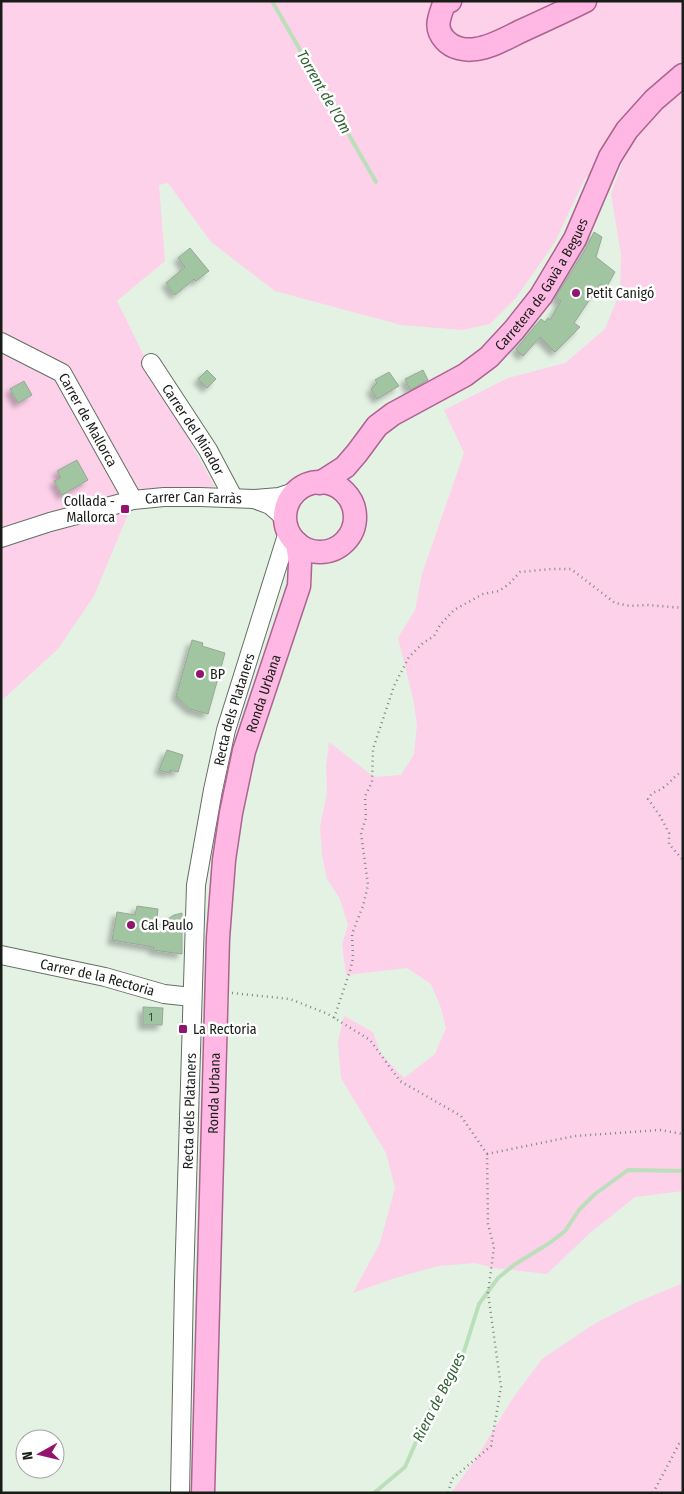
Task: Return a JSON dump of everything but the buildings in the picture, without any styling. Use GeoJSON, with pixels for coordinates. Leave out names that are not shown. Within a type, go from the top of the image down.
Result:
{"type":"FeatureCollection","features":[{"type":"Feature","properties":{"kind":"main road"},"geometry":{"type":"LineString","coordinates":[[450,1],[444,4],[439,18],[438,30],[451,46],[465,49],[477,49],[493,44],[585,1]]}},
{"type":"Feature","properties":{"kind":"main road","name":"Carretera de Gavà a Begues"},"geometry":{"type":"LineString","coordinates":[[320,483],[345,467],[378,426],[393,414],[465,375],[489,357],[514,330],[541,296],[575,239],[610,157],[627,130],[654,100],[683,75]]}},
{"type":"Feature","properties":{"kind":"main road","name":"Carretera de Gavà a Begues"},"geometry":{"type":"LineString","coordinates":[[348,498],[351,471],[357,453]]}},
{"type":"Feature","properties":{"kind":"main road"},"geometry":{"type":"LineString","coordinates":[[297,492],[304,486],[320,483],[330,484],[342,490],[348,498]]}},
{"type":"Feature","properties":{"kind":"main road","name":"Ronda Urbana"},"geometry":{"type":"LineString","coordinates":[[203,1493],[216,991],[224,860],[231,813],[244,751],[299,586],[300,564],[290,531],[288,504],[297,492]]}},
{"type":"Feature","properties":{"kind":"main road","name":"Ronda Urbana"},"geometry":{"type":"LineString","coordinates":[[299,586],[326,552],[341,545],[352,531],[354,514],[352,504],[348,498]]}},
{"type":"Feature","properties":{"kind":"main road"},"geometry":{"type":"LineString","coordinates":[[290,531],[307,550],[326,552]]}},
{"type":"Feature","properties":{"kind":"street","name":"Carrer de Mallorca"},"geometry":{"type":"LineString","coordinates":[[1,342],[62,373],[133,500]]}},
{"type":"Feature","properties":{"kind":"street","name":"Carrer del Mirador"},"geometry":{"type":"LineString","coordinates":[[151,363],[208,450],[233,497]]}},
{"type":"Feature","properties":{"kind":"street","name":"Carrer Can Farràs"},"geometry":{"type":"LineString","coordinates":[[1,538],[50,522],[133,500],[164,497],[233,497],[254,499],[279,497],[297,492]]}},
{"type":"Feature","properties":{"kind":"street","name":"Carrer Can Farràs"},"geometry":{"type":"LineString","coordinates":[[254,499],[270,505],[290,531]]}},
{"type":"Feature","properties":{"kind":"street","name":"Recta dels Plataners"},"geometry":{"type":"LineString","coordinates":[[180,1493],[196,885],[226,730],[290,531]]}},
{"type":"Feature","properties":{"kind":"street","name":"Carrer de la Rectoria"},"geometry":{"type":"LineString","coordinates":[[1,955],[105,977],[164,994],[192,997]]}},
{"type":"Feature","properties":{"kind":"path"},"geometry":{"type":"LineString","coordinates":[[334,1018],[350,971],[353,958],[352,934],[368,885],[361,833],[366,818],[365,796],[372,782],[373,749],[394,686],[409,657],[423,643],[434,636],[440,625],[454,610],[482,594],[499,591],[509,584],[520,572],[551,568],[571,569],[614,603],[630,606],[647,604],[683,608]]}},
{"type":"Feature","properties":{"kind":"path"},"geometry":{"type":"LineString","coordinates":[[683,771],[675,776],[664,788],[652,793],[648,799],[669,833],[669,844],[683,860]]}},
{"type":"Feature","properties":{"kind":"path"},"geometry":{"type":"LineString","coordinates":[[216,991],[290,999],[328,1014],[370,1040],[400,1081],[461,1116],[487,1154],[488,1224],[494,1247],[488,1293],[501,1387],[491,1446],[452,1479],[448,1493]]}},
{"type":"Feature","properties":{"kind":"path"},"geometry":{"type":"LineString","coordinates":[[487,1154],[575,1136],[660,1130],[683,1134]]}},
{"type":"Feature","properties":{"kind":"path"},"geometry":{"type":"LineString","coordinates":[[653,1493],[679,1444],[683,1444]]}},
{"type":"Feature","properties":{"kind":"shaded area"},"geometry":{"type":"Polygon","coordinates":[[[1,1],[683,1],[683,1191],[635,1197],[589,1234],[547,1274],[494,1268],[475,1263],[438,1266],[395,1278],[353,1293],[380,1243],[395,1188],[386,1153],[341,1078],[338,1042],[344,1016],[373,1032],[381,1054],[404,1078],[435,1054],[446,1028],[440,1005],[431,984],[407,968],[346,975],[342,944],[348,925],[340,899],[327,879],[322,855],[320,827],[327,793],[326,767],[329,742],[374,777],[401,775],[414,754],[417,725],[413,698],[398,638],[415,610],[422,574],[464,453],[444,410],[508,378],[565,363],[605,329],[620,292],[621,255],[611,194],[622,164],[585,178],[555,242],[516,298],[490,324],[462,330],[401,325],[275,291],[211,242],[168,183],[159,185],[165,261],[117,301],[153,374],[215,487],[138,490],[94,596],[58,649],[1,701],[1,1]]]}},
{"type":"Feature","properties":{"kind":"shaded area"},"geometry":{"type":"Polygon","coordinates":[[[683,1283],[683,1493],[451,1493],[475,1460],[513,1398],[542,1359],[594,1324],[635,1303],[683,1283]]]}},
{"type":"Feature","properties":{"kind":"waterway","name":"Torrent de l'Om"},"geometry":{"type":"LineString","coordinates":[[272,1],[376,182]]}},
{"type":"Feature","properties":{"kind":"waterway","name":"Riera de Begues"},"geometry":{"type":"LineString","coordinates":[[374,1493],[405,1467],[431,1408],[461,1361],[479,1304],[498,1278],[565,1231],[579,1210],[595,1194],[628,1170],[683,1171]]}},
{"type":"Feature","properties":{"kind":"place","name":"Petit Canigó"},"geometry":{"type":"Point","coordinates":[576,293]}},
{"type":"Feature","properties":{"kind":"place","name":"Collada - Mallorca"},"geometry":{"type":"Point","coordinates":[125,509]}},
{"type":"Feature","properties":{"kind":"place","name":"BP"},"geometry":{"type":"Point","coordinates":[200,674]}},
{"type":"Feature","properties":{"kind":"place","name":"Cal Paulo"},"geometry":{"type":"Point","coordinates":[131,925]}},
{"type":"Feature","properties":{"kind":"place","name":"La Rectoria"},"geometry":{"type":"Point","coordinates":[183,1029]}}]}
